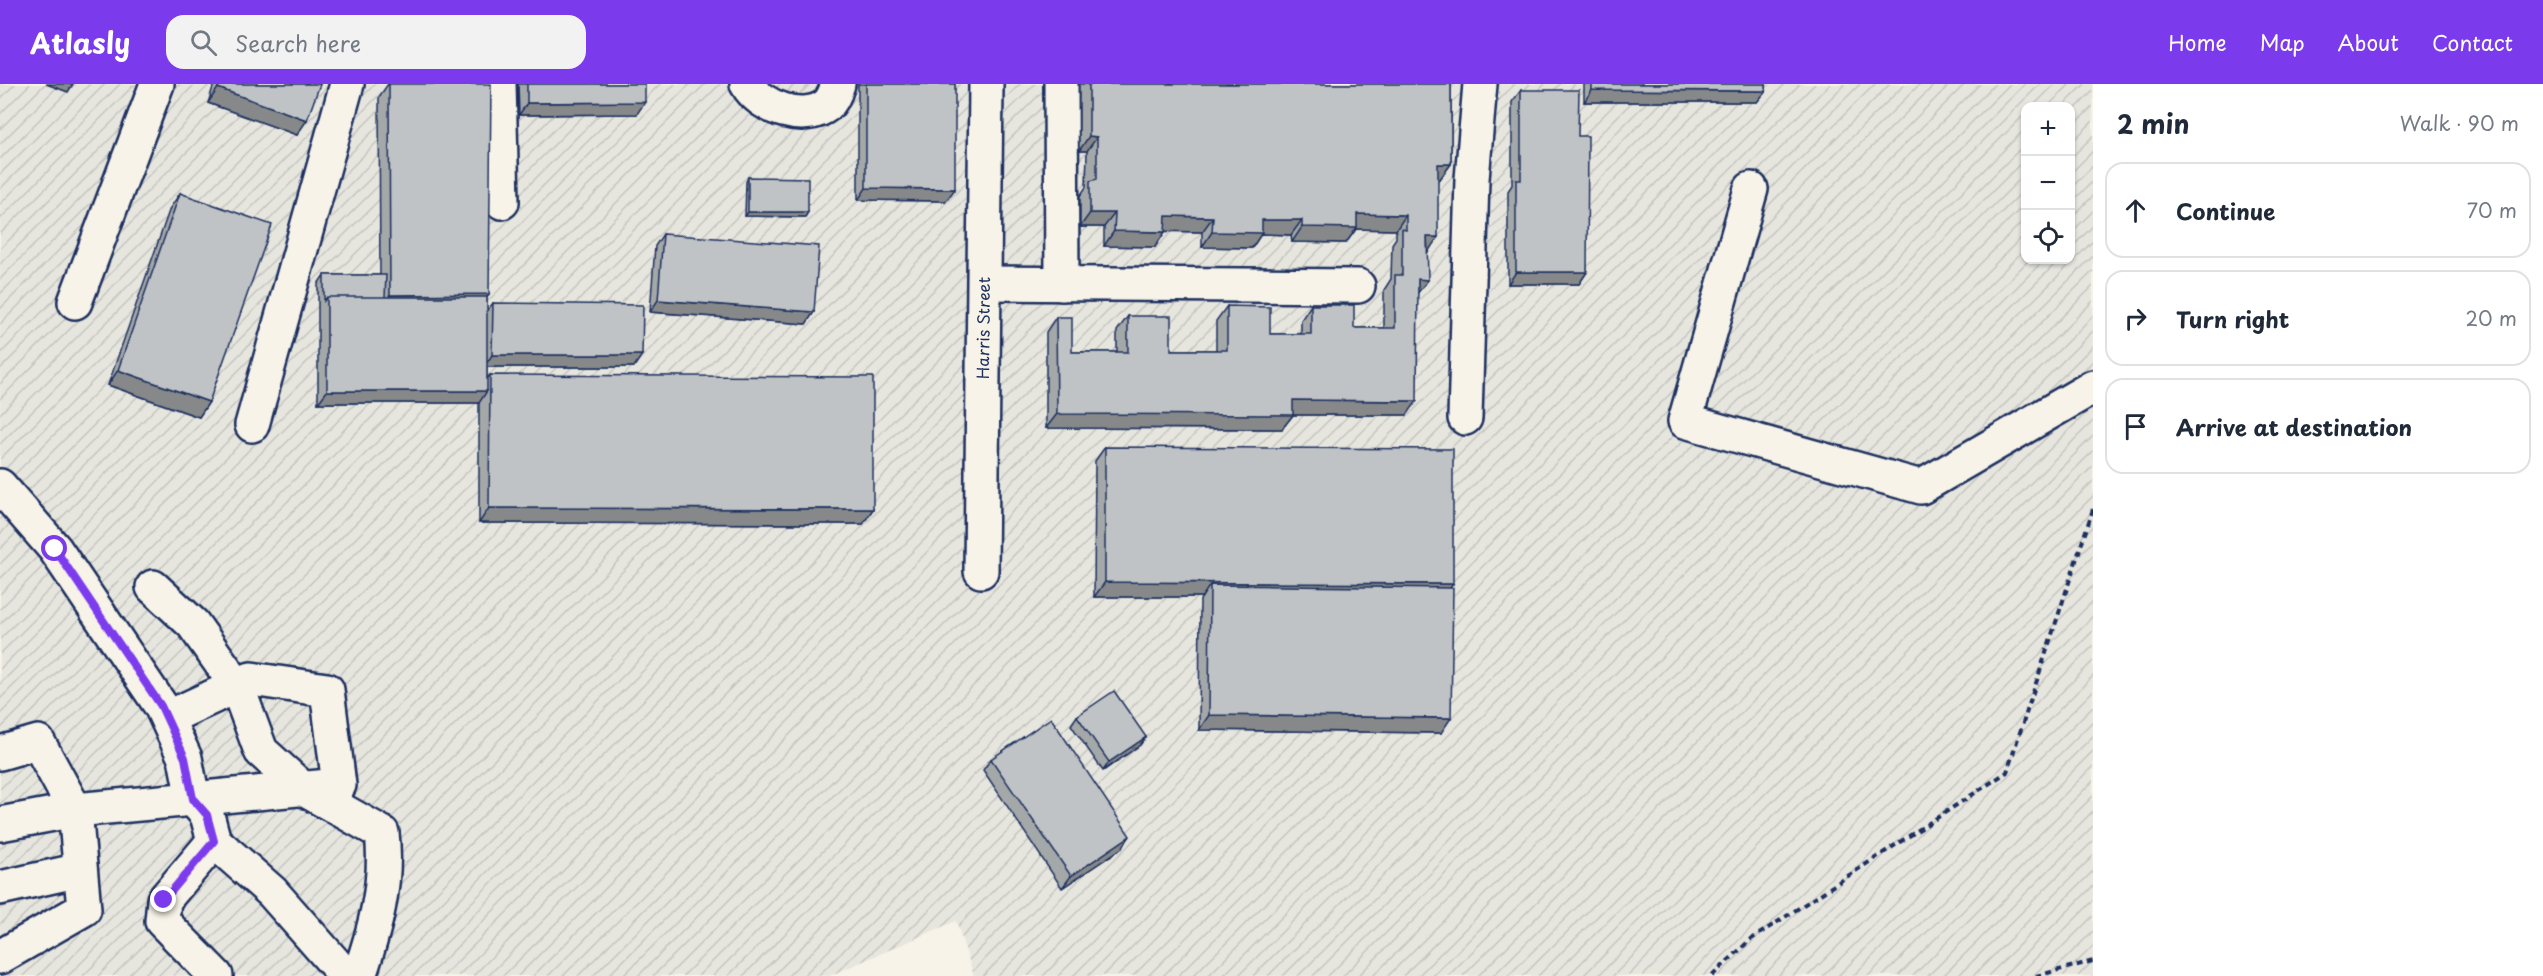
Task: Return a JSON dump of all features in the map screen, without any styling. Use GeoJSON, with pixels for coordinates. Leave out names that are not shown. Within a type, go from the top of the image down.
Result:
{"type":"FeatureCollection","features":[{"type":"Feature","properties":{"kind":"street"},"geometry":{"type":"LineString","coordinates":[[75,302],[157,84]]}},
{"type":"Feature","properties":{"kind":"street"},"geometry":{"type":"LineString","coordinates":[[252,425],[347,84]]}},
{"type":"Feature","properties":{"kind":"street"},"geometry":{"type":"LineString","coordinates":[[499,84],[502,202]]}},
{"type":"Feature","properties":{"kind":"street"},"geometry":{"type":"LineString","coordinates":[[747,84],[753,95],[762,102],[784,111],[815,111],[827,105],[838,84]]}},
{"type":"Feature","properties":{"kind":"street","name":"Harris Street"},"geometry":{"type":"LineString","coordinates":[[981,571],[986,283],[986,84]]}},
{"type":"Feature","properties":{"kind":"street"},"geometry":{"type":"LineString","coordinates":[[1061,84],[1062,284]]}},
{"type":"Feature","properties":{"kind":"street"},"geometry":{"type":"LineString","coordinates":[[1465,418],[1472,179],[1479,84]]}},
{"type":"Feature","properties":{"kind":"street"},"geometry":{"type":"LineString","coordinates":[[1751,189],[1685,421],[1921,487],[2093,387]]}},
{"type":"Feature","properties":{"kind":"street"},"geometry":{"type":"LineString","coordinates":[[986,283],[1358,286]]}},
{"type":"Feature","properties":{"kind":"street"},"geometry":{"type":"LineString","coordinates":[[0,486],[55,549],[167,718],[185,758],[193,799],[207,815],[214,841],[272,892],[346,976]]}},
{"type":"Feature","properties":{"kind":"street"},"geometry":{"type":"LineString","coordinates":[[153,587],[193,624],[237,686],[261,751],[302,788],[382,833],[386,863],[380,901],[374,932],[359,976]]}},
{"type":"Feature","properties":{"kind":"street"},"geometry":{"type":"LineString","coordinates":[[0,824],[75,810],[339,785],[327,690],[251,679],[167,718]]}},
{"type":"Feature","properties":{"kind":"street"},"geometry":{"type":"LineString","coordinates":[[0,753],[38,741],[75,810],[84,909],[0,957]]}},
{"type":"Feature","properties":{"kind":"street"},"geometry":{"type":"LineString","coordinates":[[214,841],[164,900],[162,921],[216,976]]}},
{"type":"Feature","properties":{"kind":"street"},"geometry":{"type":"LineString","coordinates":[[0,888],[80,870]]}},
{"type":"Feature","properties":{"kind":"path"},"geometry":{"type":"LineString","coordinates":[[1712,976],[1750,940],[2007,772],[2093,509]]}},
{"type":"Feature","properties":{"kind":"path"},"geometry":{"type":"LineString","coordinates":[[2036,976],[2093,962]]}},
{"type":"Feature","properties":{"kind":"shaded area"},"geometry":{"type":"Polygon","coordinates":[[[0,84],[2093,84],[2093,976],[974,976],[956,921],[829,976],[0,976],[0,84]]]}},
{"type":"Feature","properties":{"kind":"building"},"geometry":{"type":"Polygon","coordinates":[[[220,84],[320,84],[307,120],[218,88],[220,84]]]}},
{"type":"Feature","properties":{"kind":"building"},"geometry":{"type":"Polygon","coordinates":[[[389,84],[491,84],[489,294],[390,295],[389,84]]]}},
{"type":"Feature","properties":{"kind":"building"},"geometry":{"type":"Polygon","coordinates":[[[527,84],[645,84],[645,102],[527,103],[527,84]]]}},
{"type":"Feature","properties":{"kind":"building"},"geometry":{"type":"Polygon","coordinates":[[[866,84],[955,84],[955,189],[866,188],[866,84]]]}},
{"type":"Feature","properties":{"kind":"building"},"geometry":{"type":"Polygon","coordinates":[[[1089,84],[1451,84],[1451,164],[1438,164],[1438,237],[1427,237],[1428,280],[1418,279],[1417,401],[1293,400],[1293,415],[1057,414],[1056,317],[1072,317],[1072,352],[1128,352],[1128,316],[1171,316],[1171,350],[1227,350],[1227,306],[1270,307],[1270,334],[1311,334],[1311,305],[1354,305],[1354,328],[1395,328],[1395,275],[1402,275],[1402,229],[1406,230],[1406,215],[1357,214],[1357,228],[1302,227],[1302,220],[1262,220],[1262,233],[1212,232],[1213,217],[1166,216],[1165,232],[1114,231],[1115,213],[1090,213],[1090,181],[1097,179],[1097,137],[1089,136],[1089,84]]]}},
{"type":"Feature","properties":{"kind":"building"},"geometry":{"type":"Polygon","coordinates":[[[1592,84],[1766,84],[1766,91],[1592,90],[1592,84]]]}},
{"type":"Feature","properties":{"kind":"building"},"geometry":{"type":"Polygon","coordinates":[[[1521,90],[1579,90],[1578,136],[1588,136],[1587,272],[1516,272],[1516,180],[1521,180],[1521,90]]]}},
{"type":"Feature","properties":{"kind":"building"},"geometry":{"type":"Polygon","coordinates":[[[748,177],[808,178],[808,212],[748,212],[748,177]]]}},
{"type":"Feature","properties":{"kind":"building"},"geometry":{"type":"Polygon","coordinates":[[[180,193],[272,225],[209,402],[118,370],[180,193]]]}},
{"type":"Feature","properties":{"kind":"building"},"geometry":{"type":"Polygon","coordinates":[[[663,234],[819,246],[814,312],[658,300],[663,234]]]}},
{"type":"Feature","properties":{"kind":"building"},"geometry":{"type":"Polygon","coordinates":[[[324,275],[386,275],[385,297],[327,297],[324,301],[324,275]]]}},
{"type":"Feature","properties":{"kind":"building"},"geometry":{"type":"Polygon","coordinates":[[[327,297],[487,297],[487,391],[327,391],[327,297]]]}},
{"type":"Feature","properties":{"kind":"building"},"geometry":{"type":"Polygon","coordinates":[[[493,303],[643,305],[642,355],[492,355],[493,303]]]}},
{"type":"Feature","properties":{"kind":"building"},"geometry":{"type":"Polygon","coordinates":[[[490,375],[873,377],[873,509],[489,508],[490,375]]]}},
{"type":"Feature","properties":{"kind":"building"},"geometry":{"type":"Polygon","coordinates":[[[1105,447],[1453,449],[1453,584],[1105,582],[1105,447]]]}},
{"type":"Feature","properties":{"kind":"building"},"geometry":{"type":"Polygon","coordinates":[[[1210,585],[1453,588],[1451,718],[1209,715],[1210,585]]]}},
{"type":"Feature","properties":{"kind":"building"},"geometry":{"type":"Polygon","coordinates":[[[1114,691],[1146,737],[1109,762],[1077,716],[1114,691]]]}},
{"type":"Feature","properties":{"kind":"building"},"geometry":{"type":"Polygon","coordinates":[[[1051,718],[1130,836],[1071,876],[991,759],[1051,718]]]}},
{"type":"Feature","properties":{"kind":"route"},"geometry":{"type":"LineString","coordinates":[[55,549],[161,706],[185,758],[193,799],[207,815],[214,841],[164,900]]}}]}
